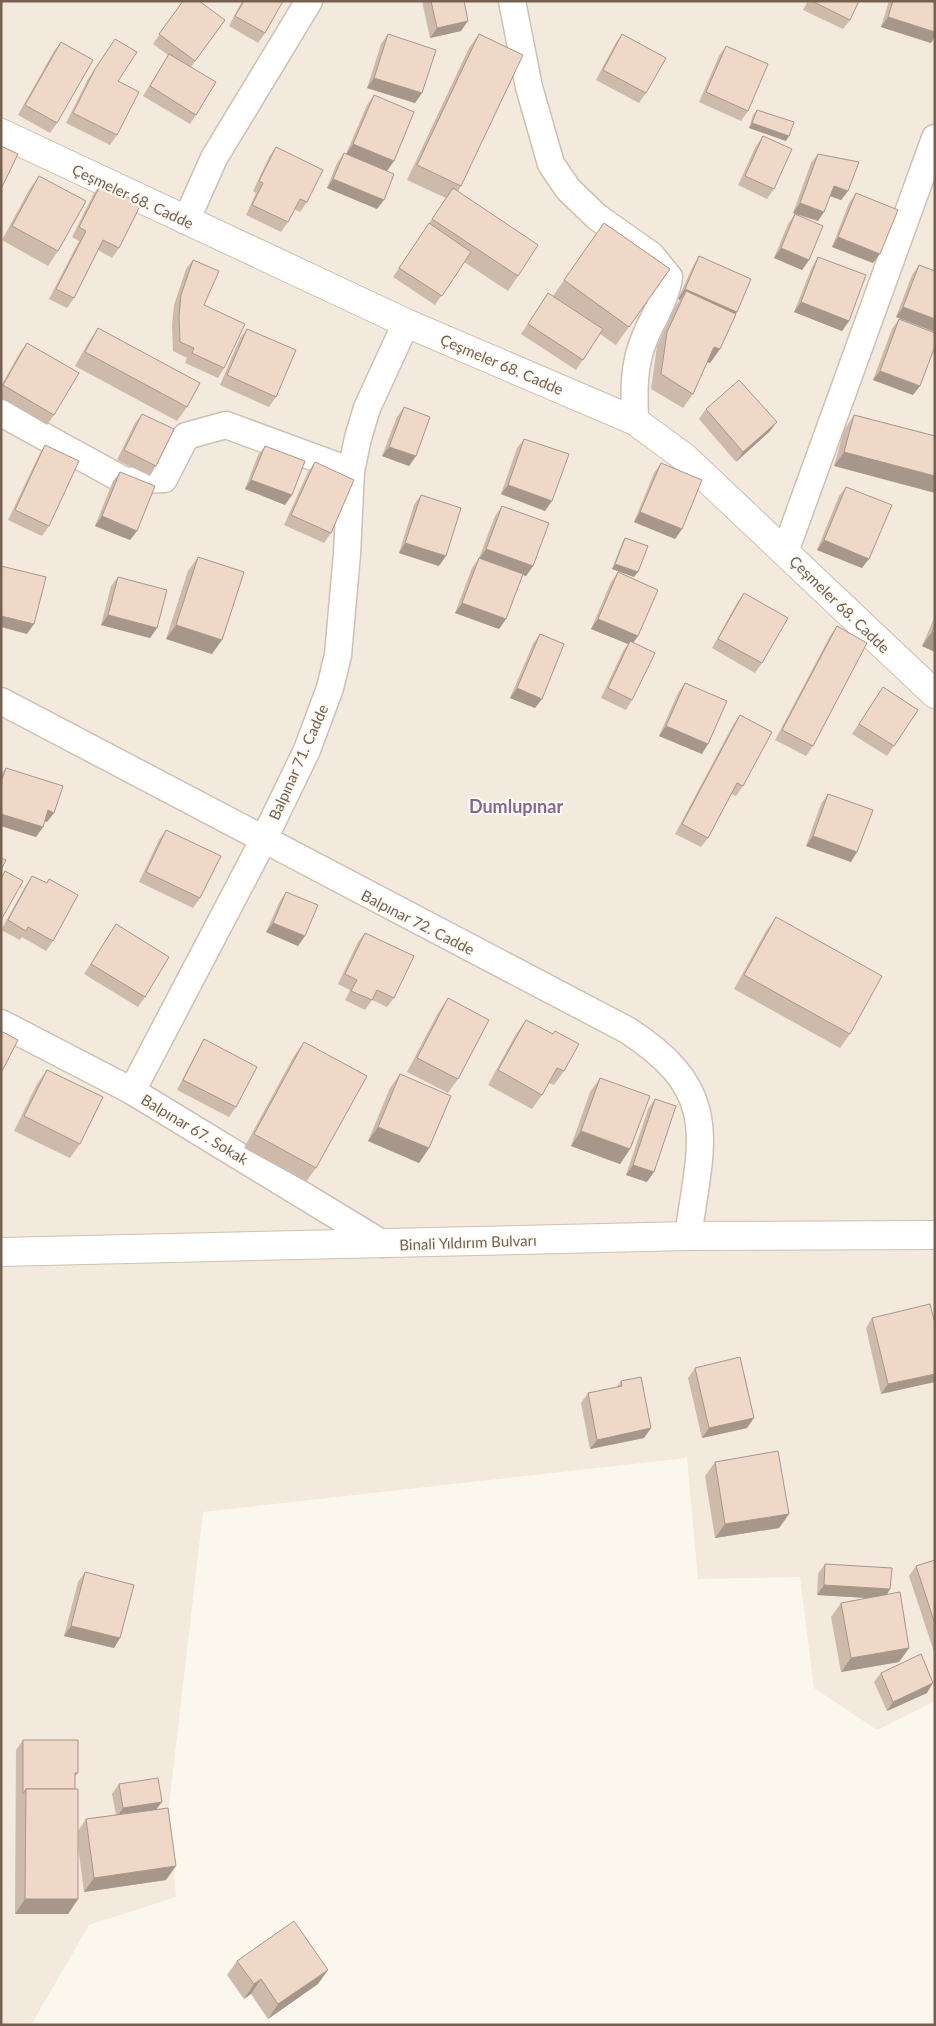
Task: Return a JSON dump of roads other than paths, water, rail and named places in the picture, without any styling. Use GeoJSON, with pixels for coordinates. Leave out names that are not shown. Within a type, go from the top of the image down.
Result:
{"type":"FeatureCollection","features":[{"type":"Feature","properties":{"kind":"street"},"geometry":{"type":"LineString","coordinates":[[186,221],[214,158],[309,1]]}},
{"type":"Feature","properties":{"kind":"street"},"geometry":{"type":"LineString","coordinates":[[512,1],[529,87],[551,164],[568,190],[597,217],[651,255],[669,276],[666,294],[645,337],[638,358],[633,385],[635,421]]}},
{"type":"Feature","properties":{"kind":"street","name":"Çeşmeler 68. Cadde"},"geometry":{"type":"LineString","coordinates":[[1,133],[406,323],[635,421],[684,457],[935,694]]}},
{"type":"Feature","properties":{"kind":"street"},"geometry":{"type":"LineString","coordinates":[[785,552],[928,179],[935,138]]}},
{"type":"Feature","properties":{"kind":"street","name":"Balpınar 71. Cadde"},"geometry":{"type":"LineString","coordinates":[[132,1090],[263,841],[307,750],[330,688],[340,638],[351,471],[366,408],[406,323]]}},
{"type":"Feature","properties":{"kind":"street"},"geometry":{"type":"LineString","coordinates":[[1,412],[125,481],[164,479],[186,436],[226,424],[351,471]]}},
{"type":"Feature","properties":{"kind":"street","name":"Balpınar 72. Cadde"},"geometry":{"type":"LineString","coordinates":[[1,701],[263,841],[628,1030],[660,1053],[686,1084],[702,1130],[688,1236]]}},
{"type":"Feature","properties":{"kind":"street","name":"Balpınar 67. Sokak"},"geometry":{"type":"LineString","coordinates":[[1,1023],[132,1090],[383,1244]]}},
{"type":"Feature","properties":{"kind":"street","name":"Binali Yıldırım Bulvarı"},"geometry":{"type":"LineString","coordinates":[[1,1252],[688,1236],[935,1235]]}},
{"type":"Feature","properties":{"kind":"district","name":"Dumlupınar"},"geometry":{"type":"Point","coordinates":[516,806]}}]}
